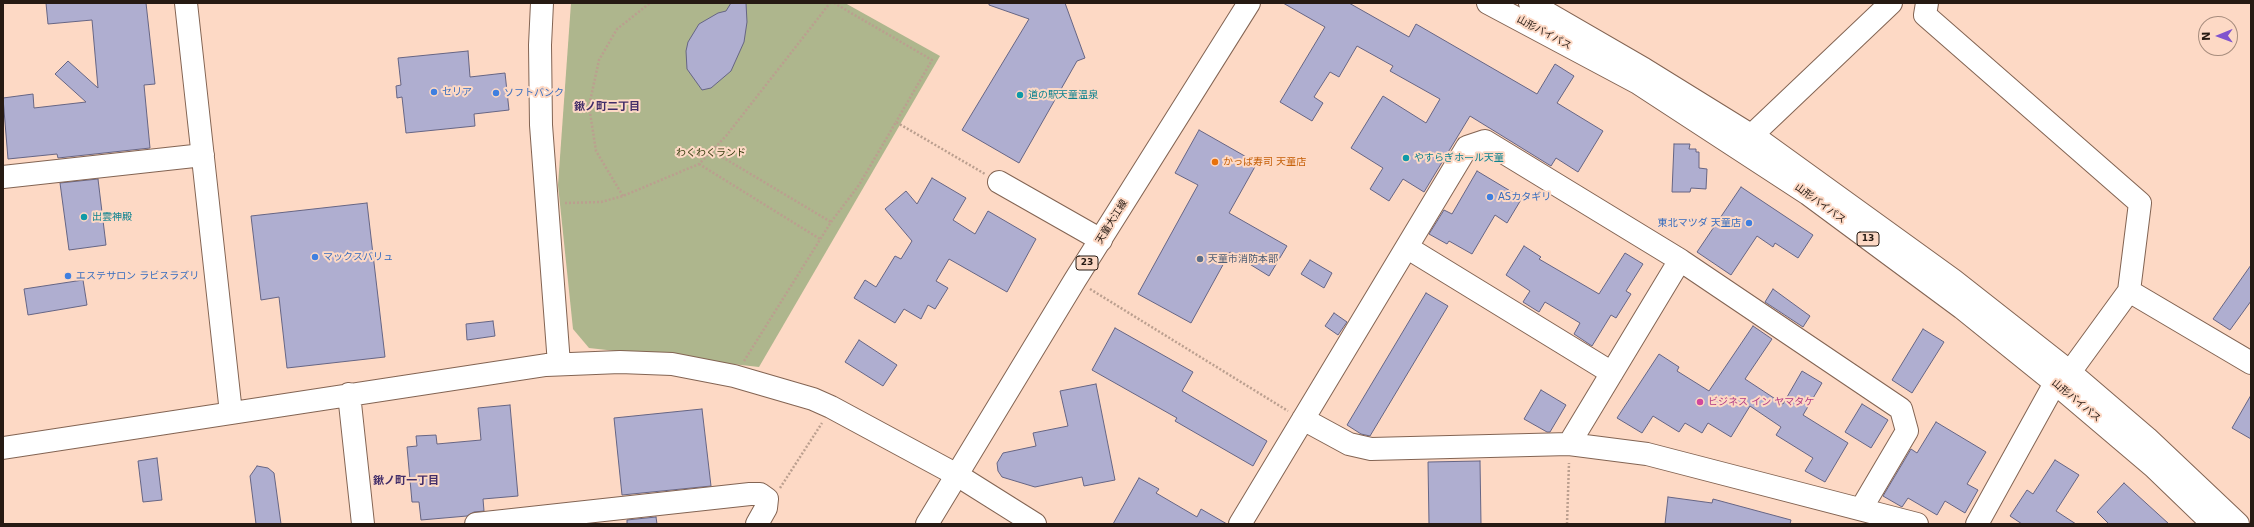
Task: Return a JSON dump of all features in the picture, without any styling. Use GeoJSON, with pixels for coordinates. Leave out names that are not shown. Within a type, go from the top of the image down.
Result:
{"type":"FeatureCollection","features":[{"type":"Feature","properties":{"kind":"main road"},"geometry":{"type":"LineString","coordinates":[[186,3],[231,413]]}},
{"type":"Feature","properties":{"kind":"main road"},"geometry":{"type":"LineString","coordinates":[[542,3],[540,86],[559,364]]}},
{"type":"Feature","properties":{"kind":"main road","name":"天童大江線"},"geometry":{"type":"LineString","coordinates":[[927,524],[1076,280],[1249,3]]}},
{"type":"Feature","properties":{"kind":"main road","name":"山形バイパス"},"geometry":{"type":"LineString","coordinates":[[1488,3],[1638,84],[1808,194],[1962,308],[2063,377],[2147,438],[2238,524]]}},
{"type":"Feature","properties":{"kind":"main road","name":"山形バイパス"},"geometry":{"type":"LineString","coordinates":[[1530,3],[1644,69],[1751,136],[1953,280],[2063,377],[2213,524]]}},
{"type":"Feature","properties":{"kind":"main road"},"geometry":{"type":"LineString","coordinates":[[1751,136],[1891,3]]}},
{"type":"Feature","properties":{"kind":"main road"},"geometry":{"type":"LineString","coordinates":[[1927,3],[1925,15],[2140,203],[2129,291],[2063,377],[1977,524]]}},
{"type":"Feature","properties":{"kind":"main road"},"geometry":{"type":"LineString","coordinates":[[1240,524],[1408,248],[1467,147],[1484,141],[1680,260],[1901,409],[1906,431],[1861,509]]}},
{"type":"Feature","properties":{"kind":"main road"},"geometry":{"type":"LineString","coordinates":[[3,178],[203,155]]}},
{"type":"Feature","properties":{"kind":"main road"},"geometry":{"type":"LineString","coordinates":[[999,182],[1101,240]]}},
{"type":"Feature","properties":{"kind":"main road"},"geometry":{"type":"LineString","coordinates":[[1408,248],[1612,373]]}},
{"type":"Feature","properties":{"kind":"main road"},"geometry":{"type":"LineString","coordinates":[[1570,444],[1680,260]]}},
{"type":"Feature","properties":{"kind":"main road"},"geometry":{"type":"LineString","coordinates":[[2129,291],[2251,363]]}},
{"type":"Feature","properties":{"kind":"main road"},"geometry":{"type":"LineString","coordinates":[[3,448],[349,394],[559,364],[620,362],[672,364],[734,376],[813,399],[831,407],[957,475],[1035,524]]}},
{"type":"Feature","properties":{"kind":"main road"},"geometry":{"type":"LineString","coordinates":[[349,394],[363,524]]}},
{"type":"Feature","properties":{"kind":"main road"},"geometry":{"type":"LineString","coordinates":[[1303,420],[1343,441],[1370,449],[1570,444],[1647,454],[1917,524]]}},
{"type":"Feature","properties":{"kind":"main road"},"geometry":{"type":"LineString","coordinates":[[476,524],[730,495],[760,494],[765,496],[767,503],[757,524]]}},
{"type":"Feature","properties":{"kind":"path"},"geometry":{"type":"LineString","coordinates":[[623,196],[596,151],[589,106],[599,60],[617,29],[650,3]]}},
{"type":"Feature","properties":{"kind":"path"},"geometry":{"type":"LineString","coordinates":[[547,203],[601,202],[623,196],[699,164],[731,130],[830,3]]}},
{"type":"Feature","properties":{"kind":"path"},"geometry":{"type":"LineString","coordinates":[[734,376],[831,222],[859,185],[932,60],[834,3]]}},
{"type":"Feature","properties":{"kind":"path"},"geometry":{"type":"LineString","coordinates":[[896,122],[999,182]]}},
{"type":"Feature","properties":{"kind":"path"},"geometry":{"type":"LineString","coordinates":[[712,151],[831,222]]}},
{"type":"Feature","properties":{"kind":"path"},"geometry":{"type":"LineString","coordinates":[[699,164],[820,239]]}},
{"type":"Feature","properties":{"kind":"path"},"geometry":{"type":"LineString","coordinates":[[1076,280],[1303,420]]}},
{"type":"Feature","properties":{"kind":"path"},"geometry":{"type":"LineString","coordinates":[[767,503],[784,484],[831,407]]}},
{"type":"Feature","properties":{"kind":"path"},"geometry":{"type":"LineString","coordinates":[[1567,524],[1570,444]]}},
{"type":"Feature","properties":{"kind":"green space","name":"わくわくランド"},"geometry":{"type":"Polygon","coordinates":[[[571,3],[845,3],[940,56],[759,367],[589,348],[573,329],[558,185],[571,3]]]}},
{"type":"Feature","properties":{"kind":"building"},"geometry":{"type":"Polygon","coordinates":[[[46,3],[146,3],[155,84],[144,85],[150,148],[58,158],[57,154],[8,159],[3,98],[33,94],[34,108],[86,102],[55,74],[68,61],[98,88],[92,20],[48,24],[46,3]]]}},
{"type":"Feature","properties":{"kind":"building"},"geometry":{"type":"Polygon","coordinates":[[[731,3],[746,3],[747,22],[744,42],[731,71],[711,88],[702,90],[687,69],[686,51],[688,42],[699,24],[718,13],[726,11],[731,3]]]}},
{"type":"Feature","properties":{"kind":"building","name":"道の駅天童温泉"},"geometry":{"type":"Polygon","coordinates":[[[989,3],[1065,3],[1085,58],[1077,61],[1019,163],[962,130],[1029,19],[989,5],[989,3]]]}},
{"type":"Feature","properties":{"kind":"building"},"geometry":{"type":"Polygon","coordinates":[[[1283,3],[1349,3],[1409,37],[1416,24],[1537,94],[1555,64],[1574,76],[1557,103],[1603,131],[1578,172],[1556,158],[1551,166],[1470,116],[1424,192],[1403,179],[1389,201],[1370,189],[1383,168],[1351,148],[1383,96],[1426,123],[1440,99],[1390,71],[1393,66],[1357,46],[1339,77],[1330,72],[1314,97],[1323,103],[1312,121],[1280,102],[1325,27],[1283,3]]]}},
{"type":"Feature","properties":{"kind":"building","name":"セリア"},"geometry":{"type":"Polygon","coordinates":[[[468,51],[470,77],[505,73],[509,110],[474,114],[475,126],[406,133],[402,97],[397,98],[396,86],[401,85],[398,58],[468,51]]]}},
{"type":"Feature","properties":{"kind":"building"},"geometry":{"type":"Polygon","coordinates":[[[1199,130],[1257,163],[1229,213],[1287,246],[1269,276],[1230,252],[1191,323],[1138,294],[1198,185],[1175,173],[1199,130]]]}},
{"type":"Feature","properties":{"kind":"building"},"geometry":{"type":"Polygon","coordinates":[[[1674,144],[1690,144],[1689,149],[1696,149],[1696,152],[1699,152],[1699,168],[1707,169],[1706,189],[1691,188],[1690,192],[1672,192],[1674,144]]]}},
{"type":"Feature","properties":{"kind":"building"},"geometry":{"type":"Polygon","coordinates":[[[1477,171],[1522,198],[1507,223],[1495,215],[1472,254],[1449,241],[1447,244],[1429,234],[1444,210],[1452,214],[1477,171]]]}},
{"type":"Feature","properties":{"kind":"building"},"geometry":{"type":"Polygon","coordinates":[[[932,178],[966,198],[953,220],[975,234],[988,211],[1036,239],[1007,292],[949,259],[936,281],[948,288],[935,309],[928,305],[921,319],[904,309],[895,323],[854,298],[865,280],[876,287],[895,256],[901,259],[912,241],[885,209],[906,191],[917,204],[932,178]]]}},
{"type":"Feature","properties":{"kind":"building","name":"出雲神殿"},"geometry":{"type":"Polygon","coordinates":[[[98,179],[106,245],[69,250],[60,183],[98,179]]]}},
{"type":"Feature","properties":{"kind":"building"},"geometry":{"type":"Polygon","coordinates":[[[1741,187],[1813,235],[1798,258],[1775,243],[1773,247],[1757,236],[1731,275],[1697,252],[1741,187]]]}},
{"type":"Feature","properties":{"kind":"building","name":"マックスバリュ"},"geometry":{"type":"Polygon","coordinates":[[[367,203],[385,357],[287,368],[279,297],[261,300],[251,216],[367,203]]]}},
{"type":"Feature","properties":{"kind":"building"},"geometry":{"type":"Polygon","coordinates":[[[1524,246],[1541,257],[1539,259],[1599,294],[1625,253],[1643,264],[1626,291],[1631,294],[1616,318],[1611,315],[1592,346],[1574,334],[1580,323],[1545,302],[1539,312],[1523,302],[1530,291],[1506,275],[1524,246]]]}},
{"type":"Feature","properties":{"kind":"building"},"geometry":{"type":"Polygon","coordinates":[[[1310,260],[1332,273],[1324,288],[1301,274],[1310,260]]]}},
{"type":"Feature","properties":{"kind":"building"},"geometry":{"type":"Polygon","coordinates":[[[2251,265],[2251,301],[2230,330],[2213,319],[2251,265]]]}},
{"type":"Feature","properties":{"kind":"building"},"geometry":{"type":"Polygon","coordinates":[[[83,280],[87,305],[28,315],[24,289],[83,280]]]}},
{"type":"Feature","properties":{"kind":"building"},"geometry":{"type":"Polygon","coordinates":[[[1773,289],[1810,316],[1803,327],[1765,302],[1773,289]]]}},
{"type":"Feature","properties":{"kind":"building"},"geometry":{"type":"Polygon","coordinates":[[[1426,293],[1448,306],[1370,436],[1361,434],[1347,425],[1426,293]]]}},
{"type":"Feature","properties":{"kind":"building"},"geometry":{"type":"Polygon","coordinates":[[[1334,313],[1347,322],[1338,335],[1325,326],[1334,313]]]}},
{"type":"Feature","properties":{"kind":"building"},"geometry":{"type":"Polygon","coordinates":[[[493,321],[495,336],[467,340],[466,324],[493,321]]]}},
{"type":"Feature","properties":{"kind":"building"},"geometry":{"type":"Polygon","coordinates":[[[1753,326],[1772,339],[1745,379],[1783,404],[1802,371],[1822,383],[1803,415],[1848,443],[1825,482],[1805,471],[1813,458],[1776,435],[1781,427],[1750,406],[1731,437],[1708,423],[1702,433],[1685,423],[1679,432],[1653,416],[1642,433],[1617,418],[1659,354],[1679,367],[1677,371],[1709,391],[1753,326]]]}},
{"type":"Feature","properties":{"kind":"building"},"geometry":{"type":"Polygon","coordinates":[[[1115,328],[1193,372],[1182,391],[1267,441],[1253,466],[1175,421],[1177,418],[1092,370],[1115,328]]]}},
{"type":"Feature","properties":{"kind":"building"},"geometry":{"type":"Polygon","coordinates":[[[1923,329],[1944,342],[1912,393],[1892,380],[1923,329]]]}},
{"type":"Feature","properties":{"kind":"building"},"geometry":{"type":"Polygon","coordinates":[[[859,340],[897,365],[883,386],[845,362],[859,340]]]}},
{"type":"Feature","properties":{"kind":"building"},"geometry":{"type":"Polygon","coordinates":[[[1096,384],[1115,480],[1084,486],[1082,477],[1035,487],[1002,477],[998,471],[997,463],[1003,453],[1036,446],[1033,433],[1068,426],[1060,391],[1096,384]]]}},
{"type":"Feature","properties":{"kind":"building"},"geometry":{"type":"Polygon","coordinates":[[[1541,390],[1566,405],[1550,432],[1547,432],[1524,419],[1541,390]]]}},
{"type":"Feature","properties":{"kind":"building"},"geometry":{"type":"Polygon","coordinates":[[[2251,395],[2251,439],[2232,428],[2251,395]]]}},
{"type":"Feature","properties":{"kind":"building"},"geometry":{"type":"Polygon","coordinates":[[[1862,404],[1888,420],[1871,448],[1845,432],[1862,404]]]}},
{"type":"Feature","properties":{"kind":"building"},"geometry":{"type":"Polygon","coordinates":[[[510,405],[518,496],[483,499],[484,511],[474,512],[467,516],[421,520],[419,502],[412,502],[407,447],[417,446],[416,436],[436,435],[437,444],[481,440],[478,408],[510,405]]]}},
{"type":"Feature","properties":{"kind":"building"},"geometry":{"type":"Polygon","coordinates":[[[702,409],[711,486],[622,495],[614,418],[702,409]]]}},
{"type":"Feature","properties":{"kind":"building"},"geometry":{"type":"Polygon","coordinates":[[[1936,422],[1986,452],[1967,484],[1978,490],[1965,513],[1945,501],[1937,515],[1908,498],[1902,507],[1883,496],[1911,449],[1917,453],[1936,422]]]}},
{"type":"Feature","properties":{"kind":"building"},"geometry":{"type":"Polygon","coordinates":[[[157,458],[162,500],[143,502],[138,461],[157,458]]]}},
{"type":"Feature","properties":{"kind":"building"},"geometry":{"type":"Polygon","coordinates":[[[2055,460],[2079,475],[2056,511],[2076,524],[2022,524],[2010,516],[2027,490],[2033,494],[2055,460]]]}},
{"type":"Feature","properties":{"kind":"building"},"geometry":{"type":"Polygon","coordinates":[[[1480,461],[1481,524],[1429,524],[1428,462],[1480,461]]]}},
{"type":"Feature","properties":{"kind":"building"},"geometry":{"type":"Polygon","coordinates":[[[257,466],[268,468],[274,473],[281,524],[256,524],[250,476],[257,466]]]}},
{"type":"Feature","properties":{"kind":"building"},"geometry":{"type":"Polygon","coordinates":[[[1139,478],[1159,489],[1156,493],[1197,517],[1201,509],[1227,524],[1113,524],[1139,478]]]}},
{"type":"Feature","properties":{"kind":"building"},"geometry":{"type":"Polygon","coordinates":[[[2124,483],[2169,524],[2109,524],[2097,512],[2124,483]]]}},
{"type":"Feature","properties":{"kind":"building"},"geometry":{"type":"Polygon","coordinates":[[[1668,497],[1712,503],[1713,499],[1791,520],[1790,524],[1665,524],[1668,497]]]}},
{"type":"Feature","properties":{"kind":"building"},"geometry":{"type":"Polygon","coordinates":[[[656,517],[657,524],[627,524],[627,520],[656,517]]]}},
{"type":"Feature","properties":{"kind":"place","name":"セリア"},"geometry":{"type":"Point","coordinates":[434,92]}},
{"type":"Feature","properties":{"kind":"place","name":"ソフトバンク"},"geometry":{"type":"Point","coordinates":[496,93]}},
{"type":"Feature","properties":{"kind":"place","name":"道の駅天童温泉"},"geometry":{"type":"Point","coordinates":[1020,95]}},
{"type":"Feature","properties":{"kind":"place","name":"やすらぎホール天童"},"geometry":{"type":"Point","coordinates":[1406,158]}},
{"type":"Feature","properties":{"kind":"place","name":"かっぱ寿司 天童店"},"geometry":{"type":"Point","coordinates":[1215,162]}},
{"type":"Feature","properties":{"kind":"place","name":"ASカタギリ"},"geometry":{"type":"Point","coordinates":[1490,197]}},
{"type":"Feature","properties":{"kind":"place","name":"出雲神殿"},"geometry":{"type":"Point","coordinates":[84,217]}},
{"type":"Feature","properties":{"kind":"place","name":"東北マツダ 天童店"},"geometry":{"type":"Point","coordinates":[1749,223]}},
{"type":"Feature","properties":{"kind":"place","name":"マックスバリュ"},"geometry":{"type":"Point","coordinates":[315,257]}},
{"type":"Feature","properties":{"kind":"place","name":"天童市消防本部"},"geometry":{"type":"Point","coordinates":[1200,259]}},
{"type":"Feature","properties":{"kind":"place","name":"エステサロン ラビスラズリ"},"geometry":{"type":"Point","coordinates":[68,276]}},
{"type":"Feature","properties":{"kind":"place","name":"ビジネス イン ヤマタケ"},"geometry":{"type":"Point","coordinates":[1700,402]}},
{"type":"Feature","properties":{"kind":"district","name":"鍬ノ町二丁目"},"geometry":{"type":"Point","coordinates":[607,107]}},
{"type":"Feature","properties":{"kind":"district","name":"鍬ノ町一丁目"},"geometry":{"type":"Point","coordinates":[406,481]}}]}
